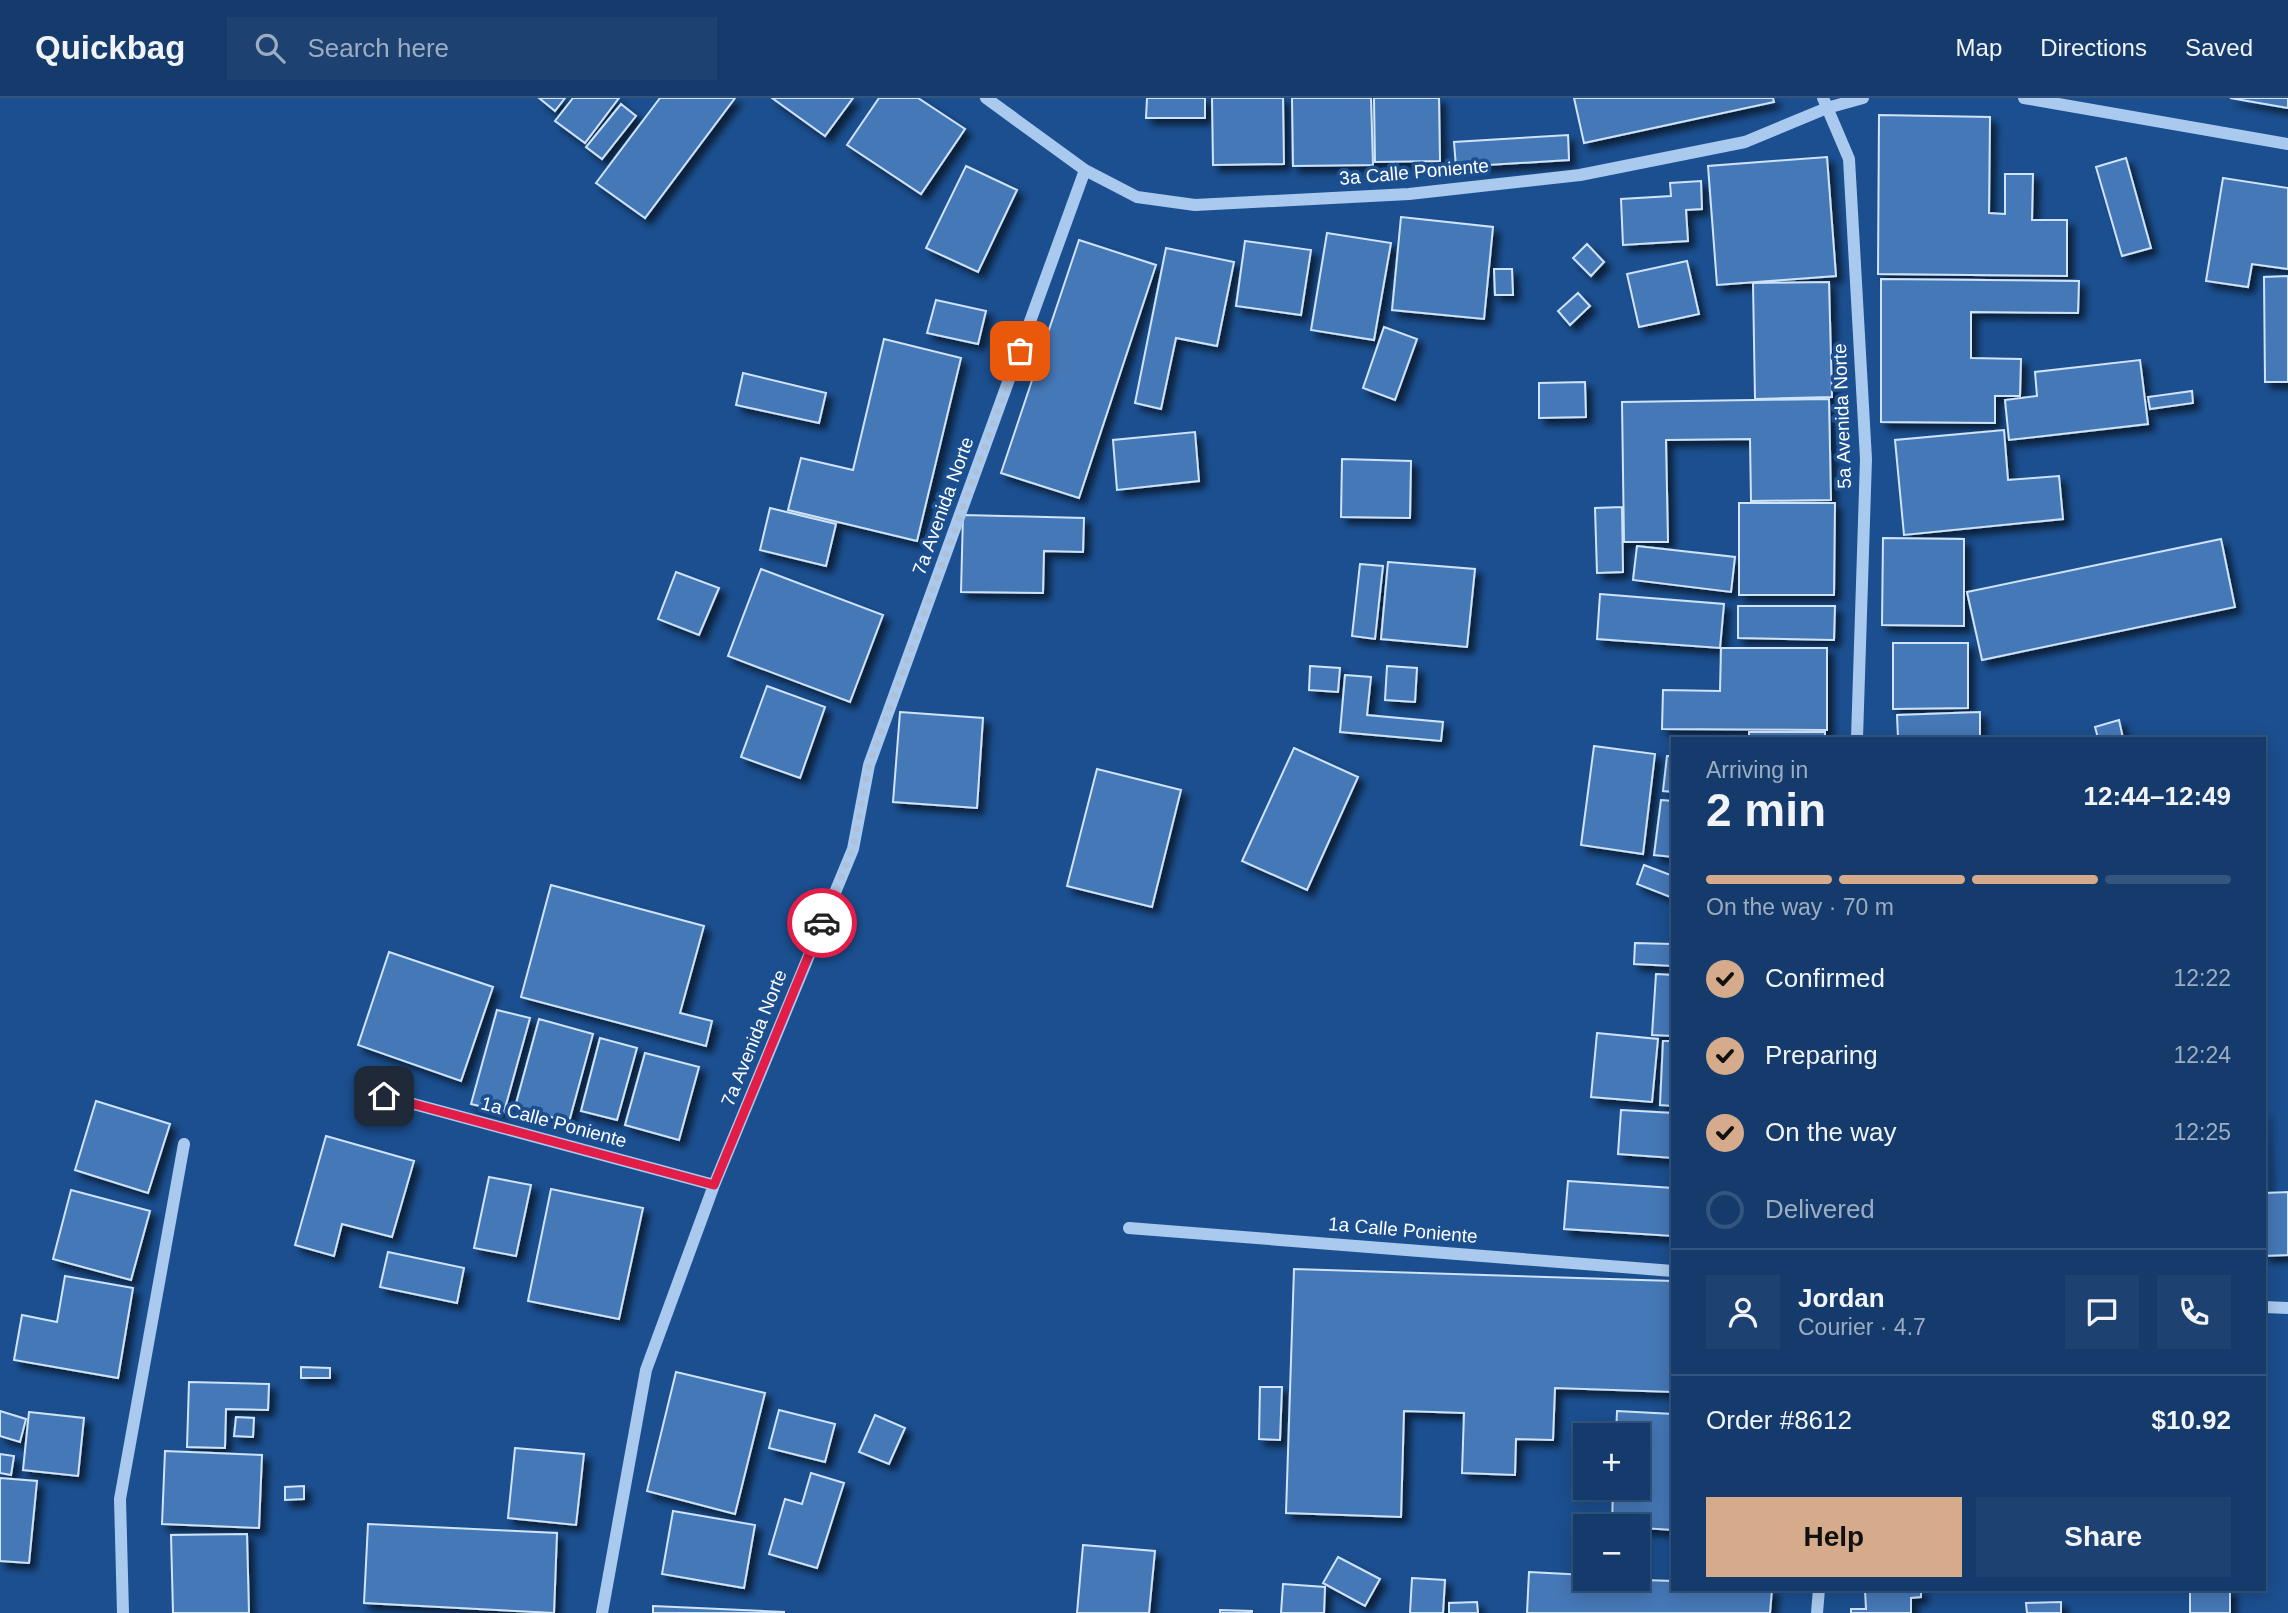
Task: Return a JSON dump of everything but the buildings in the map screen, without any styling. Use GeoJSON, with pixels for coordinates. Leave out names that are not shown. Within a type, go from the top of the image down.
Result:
{"type":"FeatureCollection","features":[{"type":"Feature","properties":{"kind":"street","name":"3a Calle Poniente"},"geometry":{"type":"LineString","coordinates":[[986,98],[1085,170],[1137,197],[1195,205],[1409,194],[1580,175],[1745,142],[1825,103],[1863,98]]}},
{"type":"Feature","properties":{"kind":"street"},"geometry":{"type":"LineString","coordinates":[[2024,98],[2288,144]]}},
{"type":"Feature","properties":{"kind":"street","name":"5a Avenida Norte"},"geometry":{"type":"LineString","coordinates":[[1825,103],[1849,159],[1866,459],[1857,737]]}},
{"type":"Feature","properties":{"kind":"street","name":"7a Avenida Norte"},"geometry":{"type":"LineString","coordinates":[[602,1613],[646,1370],[714,1185],[853,849],[869,765],[1085,170]]}},
{"type":"Feature","properties":{"kind":"street","name":"1a Calle Poniente"},"geometry":{"type":"LineString","coordinates":[[384,1096],[714,1185]]}},
{"type":"Feature","properties":{"kind":"street"},"geometry":{"type":"LineString","coordinates":[[123,1613],[120,1499],[184,1144]]}},
{"type":"Feature","properties":{"kind":"street","name":"1a Calle Poniente"},"geometry":{"type":"LineString","coordinates":[[1129,1228],[1671,1271]]}},
{"type":"Feature","properties":{"kind":"street"},"geometry":{"type":"LineString","coordinates":[[2266,1307],[2288,1308]]}},
{"type":"Feature","properties":{"kind":"street"},"geometry":{"type":"LineString","coordinates":[[1818,1613],[1819,1591]]}},
{"type":"Feature","properties":{"kind":"way so far"},"geometry":{"type":"LineString","coordinates":[[822,923],[853,849],[869,765],[1020,351]]}},
{"type":"Feature","properties":{"kind":"route"},"geometry":{"type":"LineString","coordinates":[[384,1096],[714,1185],[822,923]]}}]}
